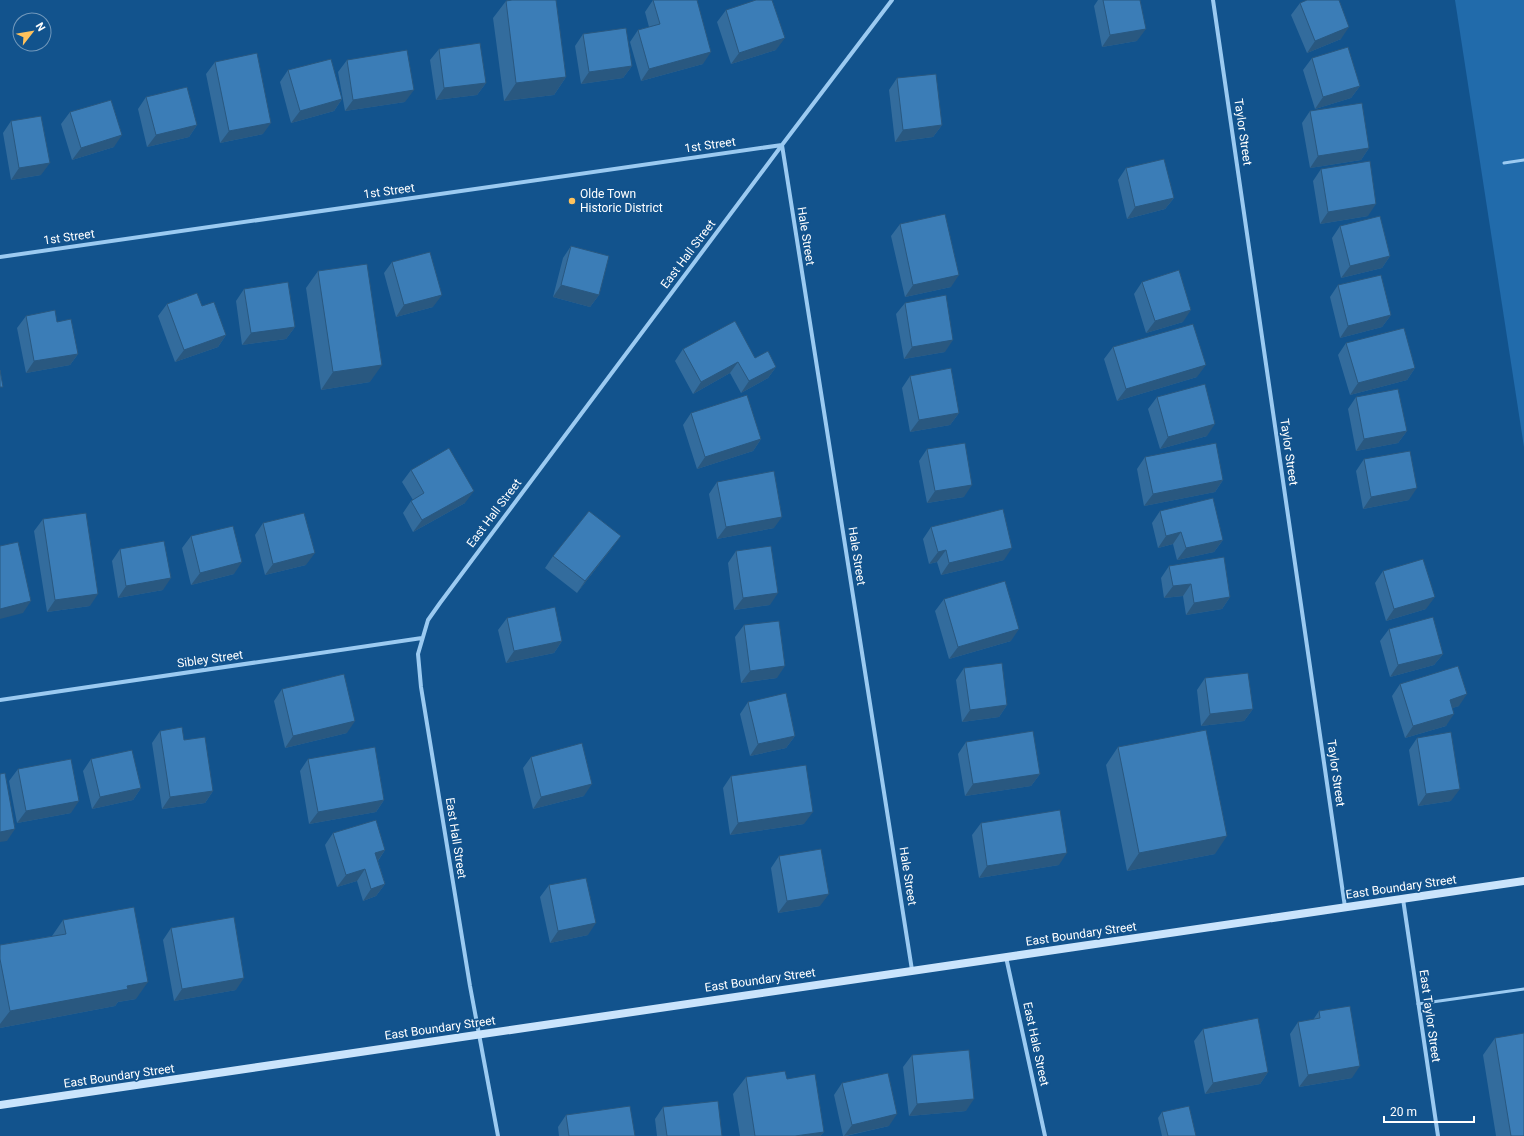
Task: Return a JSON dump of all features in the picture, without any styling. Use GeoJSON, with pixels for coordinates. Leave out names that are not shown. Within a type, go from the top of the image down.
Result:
{"type":"FeatureCollection","features":[{"type":"Feature","properties":{"kind":"main road","name":"East Boundary Street"},"geometry":{"type":"LineString","coordinates":[[0,1105],[1524,881]]}},
{"type":"Feature","properties":{"kind":"street","name":"East Hall Street"},"geometry":{"type":"LineString","coordinates":[[498,1136],[479,1034],[421,687],[418,654],[428,620],[892,0]]}},
{"type":"Feature","properties":{"kind":"street","name":"Taylor Street"},"geometry":{"type":"LineString","coordinates":[[1214,0],[1345,907]]}},
{"type":"Feature","properties":{"kind":"street","name":"1st Street"},"geometry":{"type":"LineString","coordinates":[[0,257],[782,145]]}},
{"type":"Feature","properties":{"kind":"street","name":"Hale Street"},"geometry":{"type":"LineString","coordinates":[[782,145],[912,970]]}},
{"type":"Feature","properties":{"kind":"street","name":"Sibley Street"},"geometry":{"type":"LineString","coordinates":[[0,700],[422,638]]}},
{"type":"Feature","properties":{"kind":"street","name":"East Taylor Street"},"geometry":{"type":"LineString","coordinates":[[1403,898],[1438,1136]]}},
{"type":"Feature","properties":{"kind":"street","name":"East Hale Street"},"geometry":{"type":"LineString","coordinates":[[1006,957],[1045,1136]]}},
{"type":"Feature","properties":{"kind":"lane"},"geometry":{"type":"LineString","coordinates":[[1504,163],[1524,160]]}},
{"type":"Feature","properties":{"kind":"lane"},"geometry":{"type":"LineString","coordinates":[[1418,1004],[1524,989]]}},
{"type":"Feature","properties":{"kind":"shaded area"},"geometry":{"type":"Polygon","coordinates":[[[1455,0],[1524,0],[1524,447],[1455,0]]]}},
{"type":"Feature","properties":{"kind":"building"},"geometry":{"type":"Polygon","coordinates":[[[556,0],[566,77],[516,83],[506,1],[556,0]]]}},
{"type":"Feature","properties":{"kind":"building"},"geometry":{"type":"Polygon","coordinates":[[[653,0],[697,0],[711,52],[649,69],[638,30],[660,24],[653,0]]]}},
{"type":"Feature","properties":{"kind":"building"},"geometry":{"type":"Polygon","coordinates":[[[756,0],[772,0],[785,38],[739,53],[726,10],[756,0]]]}},
{"type":"Feature","properties":{"kind":"building"},"geometry":{"type":"Polygon","coordinates":[[[1103,0],[1140,0],[1146,29],[1110,35],[1103,0]]]}},
{"type":"Feature","properties":{"kind":"building"},"geometry":{"type":"Polygon","coordinates":[[[1307,0],[1339,0],[1349,27],[1315,41],[1300,3],[1307,0]]]}},
{"type":"Feature","properties":{"kind":"building"},"geometry":{"type":"Polygon","coordinates":[[[626,28],[632,66],[589,72],[583,34],[626,28]]]}},
{"type":"Feature","properties":{"kind":"building"},"geometry":{"type":"Polygon","coordinates":[[[480,43],[486,83],[444,88],[439,49],[480,43]]]}},
{"type":"Feature","properties":{"kind":"building"},"geometry":{"type":"Polygon","coordinates":[[[1348,47],[1360,86],[1323,97],[1312,58],[1348,47]]]}},
{"type":"Feature","properties":{"kind":"building"},"geometry":{"type":"Polygon","coordinates":[[[407,50],[414,90],[353,100],[347,60],[407,50]]]}},
{"type":"Feature","properties":{"kind":"building"},"geometry":{"type":"Polygon","coordinates":[[[257,53],[271,123],[229,131],[215,62],[257,53]]]}},
{"type":"Feature","properties":{"kind":"building"},"geometry":{"type":"Polygon","coordinates":[[[331,59],[342,99],[300,111],[288,70],[331,59]]]}},
{"type":"Feature","properties":{"kind":"building"},"geometry":{"type":"Polygon","coordinates":[[[936,74],[942,125],[903,130],[897,78],[936,74]]]}},
{"type":"Feature","properties":{"kind":"building"},"geometry":{"type":"Polygon","coordinates":[[[187,87],[197,125],[156,135],[146,97],[187,87]]]}},
{"type":"Feature","properties":{"kind":"building"},"geometry":{"type":"Polygon","coordinates":[[[111,100],[122,135],[81,148],[70,112],[111,100]]]}},
{"type":"Feature","properties":{"kind":"building"},"geometry":{"type":"Polygon","coordinates":[[[1362,103],[1369,148],[1318,156],[1310,111],[1362,103]]]}},
{"type":"Feature","properties":{"kind":"building"},"geometry":{"type":"Polygon","coordinates":[[[41,116],[50,163],[19,168],[11,121],[41,116]]]}},
{"type":"Feature","properties":{"kind":"building"},"geometry":{"type":"Polygon","coordinates":[[[1164,159],[1174,198],[1135,207],[1126,168],[1164,159]]]}},
{"type":"Feature","properties":{"kind":"building"},"geometry":{"type":"Polygon","coordinates":[[[1370,161],[1376,204],[1328,212],[1321,169],[1370,161]]]}},
{"type":"Feature","properties":{"kind":"building"},"geometry":{"type":"Polygon","coordinates":[[[945,214],[959,275],[913,285],[900,224],[945,214]]]}},
{"type":"Feature","properties":{"kind":"building"},"geometry":{"type":"Polygon","coordinates":[[[1380,216],[1390,256],[1350,266],[1340,226],[1380,216]]]}},
{"type":"Feature","properties":{"kind":"building"},"geometry":{"type":"Polygon","coordinates":[[[571,246],[609,256],[599,295],[561,285],[571,246]]]}},
{"type":"Feature","properties":{"kind":"building"},"geometry":{"type":"Polygon","coordinates":[[[430,252],[442,295],[404,305],[392,262],[430,252]]]}},
{"type":"Feature","properties":{"kind":"building"},"geometry":{"type":"Polygon","coordinates":[[[367,264],[382,365],[333,372],[318,271],[367,264]]]}},
{"type":"Feature","properties":{"kind":"building"},"geometry":{"type":"Polygon","coordinates":[[[1179,270],[1191,310],[1155,321],[1142,282],[1179,270]]]}},
{"type":"Feature","properties":{"kind":"building"},"geometry":{"type":"Polygon","coordinates":[[[1381,275],[1391,315],[1348,326],[1338,285],[1381,275]]]}},
{"type":"Feature","properties":{"kind":"building"},"geometry":{"type":"Polygon","coordinates":[[[288,282],[295,327],[251,333],[244,289],[288,282]]]}},
{"type":"Feature","properties":{"kind":"building"},"geometry":{"type":"Polygon","coordinates":[[[197,293],[202,306],[214,302],[226,335],[184,350],[167,304],[197,293]]]}},
{"type":"Feature","properties":{"kind":"building"},"geometry":{"type":"Polygon","coordinates":[[[946,295],[953,340],[912,347],[905,303],[946,295]]]}},
{"type":"Feature","properties":{"kind":"building"},"geometry":{"type":"Polygon","coordinates":[[[55,310],[57,322],[71,319],[78,354],[34,361],[26,316],[55,310]]]}},
{"type":"Feature","properties":{"kind":"building"},"geometry":{"type":"Polygon","coordinates":[[[735,321],[755,358],[768,351],[776,367],[749,381],[738,362],[701,382],[683,349],[735,321]]]}},
{"type":"Feature","properties":{"kind":"building"},"geometry":{"type":"Polygon","coordinates":[[[1193,324],[1206,365],[1126,389],[1113,347],[1193,324]]]}},
{"type":"Feature","properties":{"kind":"building"},"geometry":{"type":"Polygon","coordinates":[[[1404,328],[1415,368],[1358,383],[1346,343],[1404,328]]]}},
{"type":"Feature","properties":{"kind":"building"},"geometry":{"type":"Polygon","coordinates":[[[951,368],[959,413],[919,420],[910,376],[951,368]]]}},
{"type":"Feature","properties":{"kind":"building"},"geometry":{"type":"Polygon","coordinates":[[[0,370],[3,387],[0,387],[0,370]]]}},
{"type":"Feature","properties":{"kind":"building"},"geometry":{"type":"Polygon","coordinates":[[[1205,384],[1215,424],[1168,437],[1157,397],[1205,384]]]}},
{"type":"Feature","properties":{"kind":"building"},"geometry":{"type":"Polygon","coordinates":[[[1398,389],[1407,431],[1364,439],[1356,397],[1398,389]]]}},
{"type":"Feature","properties":{"kind":"building"},"geometry":{"type":"Polygon","coordinates":[[[747,395],[761,439],[705,457],[691,413],[747,395]]]}},
{"type":"Feature","properties":{"kind":"building"},"geometry":{"type":"Polygon","coordinates":[[[965,443],[972,485],[935,491],[927,449],[965,443]]]}},
{"type":"Feature","properties":{"kind":"building"},"geometry":{"type":"Polygon","coordinates":[[[1216,443],[1223,480],[1153,494],[1145,457],[1216,443]]]}},
{"type":"Feature","properties":{"kind":"building"},"geometry":{"type":"Polygon","coordinates":[[[449,448],[474,491],[422,520],[411,501],[424,493],[411,470],[449,448]]]}},
{"type":"Feature","properties":{"kind":"building"},"geometry":{"type":"Polygon","coordinates":[[[1410,451],[1417,488],[1371,497],[1364,459],[1410,451]]]}},
{"type":"Feature","properties":{"kind":"building"},"geometry":{"type":"Polygon","coordinates":[[[774,471],[782,517],[726,527],[717,482],[774,471]]]}},
{"type":"Feature","properties":{"kind":"building"},"geometry":{"type":"Polygon","coordinates":[[[1213,498],[1223,540],[1186,548],[1181,532],[1166,536],[1160,511],[1213,498]]]}},
{"type":"Feature","properties":{"kind":"building"},"geometry":{"type":"Polygon","coordinates":[[[1003,509],[1012,548],[949,563],[946,550],[938,552],[931,527],[1003,509]]]}},
{"type":"Feature","properties":{"kind":"building"},"geometry":{"type":"Polygon","coordinates":[[[589,511],[621,536],[585,581],[553,556],[589,511]]]}},
{"type":"Feature","properties":{"kind":"building"},"geometry":{"type":"Polygon","coordinates":[[[86,513],[98,594],[55,600],[43,519],[86,513]]]}},
{"type":"Feature","properties":{"kind":"building"},"geometry":{"type":"Polygon","coordinates":[[[304,513],[315,553],[273,564],[263,523],[304,513]]]}},
{"type":"Feature","properties":{"kind":"building"},"geometry":{"type":"Polygon","coordinates":[[[233,526],[242,562],[200,573],[191,536],[233,526]]]}},
{"type":"Feature","properties":{"kind":"building"},"geometry":{"type":"Polygon","coordinates":[[[164,541],[171,578],[126,586],[120,549],[164,541]]]}},
{"type":"Feature","properties":{"kind":"building"},"geometry":{"type":"Polygon","coordinates":[[[18,542],[31,601],[0,609],[0,546],[18,542]]]}},
{"type":"Feature","properties":{"kind":"building"},"geometry":{"type":"Polygon","coordinates":[[[771,546],[778,593],[743,598],[736,551],[771,546]]]}},
{"type":"Feature","properties":{"kind":"building"},"geometry":{"type":"Polygon","coordinates":[[[1224,557],[1230,597],[1194,603],[1191,584],[1173,586],[1169,566],[1224,557]]]}},
{"type":"Feature","properties":{"kind":"building"},"geometry":{"type":"Polygon","coordinates":[[[1423,559],[1435,597],[1394,609],[1383,571],[1423,559]]]}},
{"type":"Feature","properties":{"kind":"building"},"geometry":{"type":"Polygon","coordinates":[[[1005,581],[1019,629],[958,647],[944,599],[1005,581]]]}},
{"type":"Feature","properties":{"kind":"building"},"geometry":{"type":"Polygon","coordinates":[[[555,607],[562,641],[514,651],[507,618],[555,607]]]}},
{"type":"Feature","properties":{"kind":"building"},"geometry":{"type":"Polygon","coordinates":[[[1433,617],[1443,654],[1398,665],[1389,629],[1433,617]]]}},
{"type":"Feature","properties":{"kind":"building"},"geometry":{"type":"Polygon","coordinates":[[[779,621],[785,666],[750,671],[744,625],[779,621]]]}},
{"type":"Feature","properties":{"kind":"building"},"geometry":{"type":"Polygon","coordinates":[[[1002,663],[1007,705],[970,710],[964,668],[1002,663]]]}},
{"type":"Feature","properties":{"kind":"building"},"geometry":{"type":"Polygon","coordinates":[[[1458,666],[1467,694],[1450,700],[1454,714],[1413,726],[1400,684],[1458,666]]]}},
{"type":"Feature","properties":{"kind":"building"},"geometry":{"type":"Polygon","coordinates":[[[1248,673],[1253,709],[1210,714],[1205,678],[1248,673]]]}},
{"type":"Feature","properties":{"kind":"building"},"geometry":{"type":"Polygon","coordinates":[[[344,674],[355,721],[293,736],[282,689],[344,674]]]}},
{"type":"Feature","properties":{"kind":"building"},"geometry":{"type":"Polygon","coordinates":[[[786,693],[795,736],[758,744],[748,702],[786,693]]]}},
{"type":"Feature","properties":{"kind":"building"},"geometry":{"type":"Polygon","coordinates":[[[182,727],[184,740],[205,737],[213,791],[170,797],[160,731],[182,727]]]}},
{"type":"Feature","properties":{"kind":"building"},"geometry":{"type":"Polygon","coordinates":[[[1206,730],[1227,836],[1139,853],[1118,747],[1206,730]]]}},
{"type":"Feature","properties":{"kind":"building"},"geometry":{"type":"Polygon","coordinates":[[[1033,731],[1040,774],[973,784],[966,742],[1033,731]]]}},
{"type":"Feature","properties":{"kind":"building"},"geometry":{"type":"Polygon","coordinates":[[[1451,732],[1460,789],[1426,794],[1417,738],[1451,732]]]}},
{"type":"Feature","properties":{"kind":"building"},"geometry":{"type":"Polygon","coordinates":[[[582,743],[592,784],[541,797],[531,757],[582,743]]]}},
{"type":"Feature","properties":{"kind":"building"},"geometry":{"type":"Polygon","coordinates":[[[375,747],[384,800],[318,812],[308,759],[375,747]]]}},
{"type":"Feature","properties":{"kind":"building"},"geometry":{"type":"Polygon","coordinates":[[[132,750],[141,788],[100,797],[91,759],[132,750]]]}},
{"type":"Feature","properties":{"kind":"building"},"geometry":{"type":"Polygon","coordinates":[[[71,759],[79,801],[26,811],[18,769],[71,759]]]}},
{"type":"Feature","properties":{"kind":"building"},"geometry":{"type":"Polygon","coordinates":[[[806,765],[813,812],[738,823],[731,776],[806,765]]]}},
{"type":"Feature","properties":{"kind":"building"},"geometry":{"type":"Polygon","coordinates":[[[5,773],[15,829],[0,832],[0,774],[5,773]]]}},
{"type":"Feature","properties":{"kind":"building"},"geometry":{"type":"Polygon","coordinates":[[[1060,810],[1067,853],[987,866],[981,823],[1060,810]]]}},
{"type":"Feature","properties":{"kind":"building"},"geometry":{"type":"Polygon","coordinates":[[[376,820],[385,850],[375,853],[385,884],[371,889],[365,869],[346,875],[333,833],[376,820]]]}},
{"type":"Feature","properties":{"kind":"building"},"geometry":{"type":"Polygon","coordinates":[[[821,849],[829,894],[787,901],[779,856],[821,849]]]}},
{"type":"Feature","properties":{"kind":"building"},"geometry":{"type":"Polygon","coordinates":[[[586,878],[596,923],[558,931],[549,885],[586,878]]]}},
{"type":"Feature","properties":{"kind":"building"},"geometry":{"type":"Polygon","coordinates":[[[134,907],[148,982],[127,986],[128,989],[10,1011],[0,959],[0,945],[66,934],[63,920],[134,907]]]}},
{"type":"Feature","properties":{"kind":"building"},"geometry":{"type":"Polygon","coordinates":[[[234,917],[244,978],[182,989],[171,928],[234,917]]]}},
{"type":"Feature","properties":{"kind":"building"},"geometry":{"type":"Polygon","coordinates":[[[1350,1006],[1360,1066],[1308,1075],[1298,1022],[1320,1018],[1319,1011],[1350,1006]]]}},
{"type":"Feature","properties":{"kind":"building"},"geometry":{"type":"Polygon","coordinates":[[[1258,1018],[1268,1072],[1213,1083],[1203,1029],[1258,1018]]]}},
{"type":"Feature","properties":{"kind":"building"},"geometry":{"type":"Polygon","coordinates":[[[1524,1033],[1524,1136],[1511,1136],[1495,1038],[1524,1033]]]}},
{"type":"Feature","properties":{"kind":"building"},"geometry":{"type":"Polygon","coordinates":[[[969,1050],[974,1099],[917,1104],[912,1055],[969,1050]]]}},
{"type":"Feature","properties":{"kind":"building"},"geometry":{"type":"Polygon","coordinates":[[[785,1071],[787,1079],[815,1074],[824,1132],[795,1136],[755,1136],[746,1077],[785,1071]]]}},
{"type":"Feature","properties":{"kind":"building"},"geometry":{"type":"Polygon","coordinates":[[[888,1073],[897,1114],[852,1125],[842,1083],[888,1073]]]}},
{"type":"Feature","properties":{"kind":"building"},"geometry":{"type":"Polygon","coordinates":[[[718,1101],[722,1136],[667,1136],[663,1107],[718,1101]]]}},
{"type":"Feature","properties":{"kind":"building"},"geometry":{"type":"Polygon","coordinates":[[[630,1106],[635,1136],[569,1136],[566,1115],[630,1106]]]}},
{"type":"Feature","properties":{"kind":"building"},"geometry":{"type":"Polygon","coordinates":[[[1189,1106],[1196,1136],[1168,1136],[1162,1112],[1189,1106]]]}},
{"type":"Feature","properties":{"kind":"place","name":"Olde Town Historic District"},"geometry":{"type":"Point","coordinates":[572,201]}}]}
